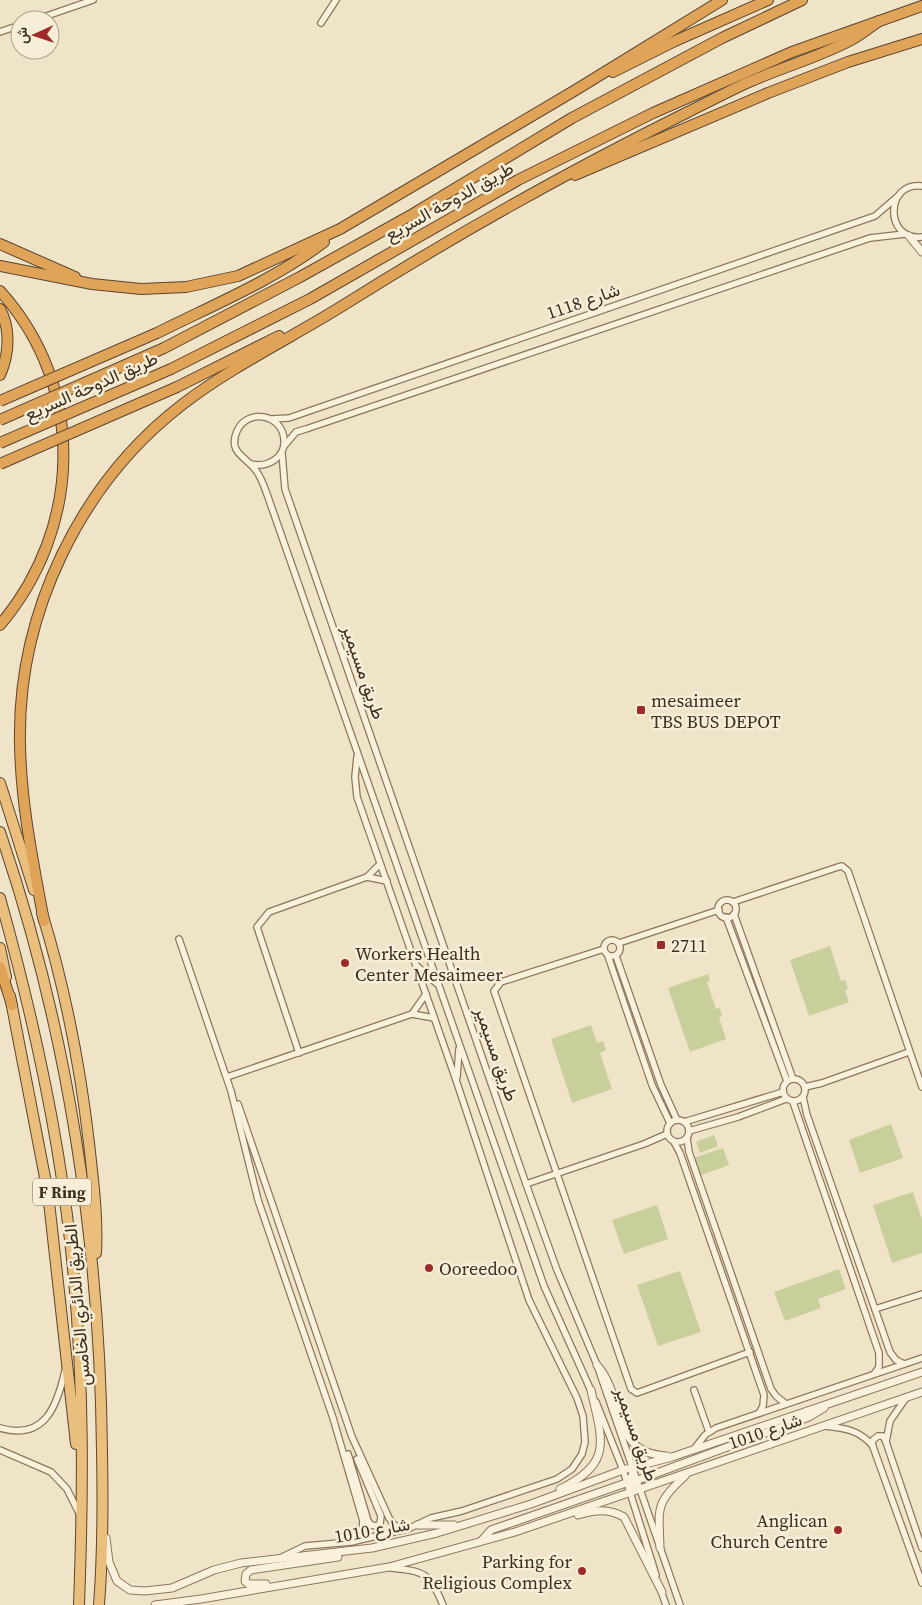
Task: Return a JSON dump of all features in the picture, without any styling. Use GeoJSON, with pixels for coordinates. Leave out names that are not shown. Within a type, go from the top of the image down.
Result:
{"type":"FeatureCollection","features":[{"type":"Feature","properties":{"kind":"highway"},"geometry":{"type":"LineString","coordinates":[[0,266],[92,284],[142,289],[186,287],[238,276],[340,229],[574,91],[722,0]]}},
{"type":"Feature","properties":{"kind":"highway"},"geometry":{"type":"LineString","coordinates":[[574,91],[675,41],[768,0]]}},
{"type":"Feature","properties":{"kind":"highway","name":"طريق الدوحة السريع"},"geometry":{"type":"LineString","coordinates":[[0,420],[164,348],[300,277],[405,219],[572,118],[722,38],[802,0]]}},
{"type":"Feature","properties":{"kind":"highway","name":"طريق الدوحة السريع"},"geometry":{"type":"LineString","coordinates":[[0,443],[171,368],[310,299],[518,180],[580,149],[774,59],[922,6]]}},
{"type":"Feature","properties":{"kind":"highway"},"geometry":{"type":"LineString","coordinates":[[44,921],[28,833],[21,772],[20,710],[26,665],[39,612],[64,550],[92,500],[114,472],[162,422],[204,389],[398,270],[547,187],[586,163],[746,83],[853,39],[879,21]]}},
{"type":"Feature","properties":{"kind":"highway"},"geometry":{"type":"LineString","coordinates":[[547,187],[768,93],[848,62],[922,39]]}},
{"type":"Feature","properties":{"kind":"highway"},"geometry":{"type":"LineString","coordinates":[[0,400],[158,333],[306,256],[340,229]]}},
{"type":"Feature","properties":{"kind":"highway"},"geometry":{"type":"LineString","coordinates":[[0,244],[92,284]]}},
{"type":"Feature","properties":{"kind":"highway"},"geometry":{"type":"LineString","coordinates":[[0,291],[23,320],[35,341],[49,374],[58,407],[64,446],[61,496],[50,539],[28,587],[0,625]]}},
{"type":"Feature","properties":{"kind":"highway"},"geometry":{"type":"LineString","coordinates":[[0,464],[177,387],[347,303]]}},
{"type":"Feature","properties":{"kind":"highway"},"geometry":{"type":"LineString","coordinates":[[0,309],[6,324],[7,345],[0,375]]}},
{"type":"Feature","properties":{"kind":"highway"},"geometry":{"type":"LineString","coordinates":[[0,783],[44,921],[65,999],[84,1096],[97,1213],[95,1279]]}},
{"type":"Feature","properties":{"kind":"highway","name":"الطريق الدائري الخامس"},"geometry":{"type":"LineString","coordinates":[[0,832],[38,962],[56,1038],[80,1171],[95,1279],[102,1397],[103,1516],[98,1605]]}},
{"type":"Feature","properties":{"kind":"highway","name":"الطريق الدائري الخامس"},"geometry":{"type":"LineString","coordinates":[[0,898],[20,968],[53,1123],[74,1279],[81,1376],[82,1519],[79,1605]]}},
{"type":"Feature","properties":{"kind":"highway"},"geometry":{"type":"LineString","coordinates":[[0,948],[48,1193],[82,1492]]}},
{"type":"Feature","properties":{"kind":"highway"},"geometry":{"type":"LineString","coordinates":[[0,967],[12,1005]]}},
{"type":"Feature","properties":{"kind":"street"},"geometry":{"type":"LineString","coordinates":[[60,11],[93,0]]}},
{"type":"Feature","properties":{"kind":"street"},"geometry":{"type":"LineString","coordinates":[[322,23],[336,0]]}},
{"type":"Feature","properties":{"kind":"street","name":"شارع 1118"},"geometry":{"type":"LineString","coordinates":[[272,419],[289,418],[875,216],[910,187],[922,186]]}},
{"type":"Feature","properties":{"kind":"street"},"geometry":{"type":"LineString","coordinates":[[897,197],[894,204],[894,219],[922,252]]}},
{"type":"Feature","properties":{"kind":"street","name":"شارع 1118"},"geometry":{"type":"LineString","coordinates":[[283,449],[289,438],[306,429],[870,238],[907,235],[922,238]]}},
{"type":"Feature","properties":{"kind":"street"},"geometry":{"type":"LineString","coordinates":[[265,416],[272,419],[282,431],[283,449],[277,458],[265,465],[250,464],[244,460],[235,446],[237,430],[249,418],[265,416]]}},
{"type":"Feature","properties":{"kind":"street","name":"طريق مسيمير"},"geometry":{"type":"LineString","coordinates":[[283,449],[285,489],[526,1184],[557,1270],[597,1365],[680,1605]]}},
{"type":"Feature","properties":{"kind":"street","name":"طريق مسيمير"},"geometry":{"type":"LineString","coordinates":[[250,464],[257,472],[268,497],[544,1286],[591,1390],[623,1470],[666,1605]]}},
{"type":"Feature","properties":{"kind":"street"},"geometry":{"type":"LineString","coordinates":[[278,1559],[305,1546],[354,1541],[405,1530],[431,1518],[462,1511],[562,1477],[577,1465],[585,1442],[583,1416],[577,1398],[529,1300],[456,1080],[380,864],[356,790],[355,770],[358,757]]}},
{"type":"Feature","properties":{"kind":"street"},"geometry":{"type":"LineString","coordinates":[[299,1053],[257,927],[269,912],[368,877],[380,864]]}},
{"type":"Feature","properties":{"kind":"street"},"geometry":{"type":"LineString","coordinates":[[790,1080],[726,917],[721,915],[719,910],[722,902],[727,900],[733,902],[842,866],[848,871],[922,1087]]}},
{"type":"Feature","properties":{"kind":"street"},"geometry":{"type":"LineString","coordinates":[[368,877],[387,881]]}},
{"type":"Feature","properties":{"kind":"street"},"geometry":{"type":"LineString","coordinates":[[670,1123],[677,1120],[684,1122],[783,1092],[790,1080],[734,914],[736,907],[733,902]]}},
{"type":"Feature","properties":{"kind":"street"},"geometry":{"type":"LineString","coordinates":[[667,1134],[670,1123],[652,1085],[604,949],[605,944],[609,940],[619,943],[719,910]]}},
{"type":"Feature","properties":{"kind":"street"},"geometry":{"type":"LineString","coordinates":[[726,917],[734,914]]}},
{"type":"Feature","properties":{"kind":"street"},"geometry":{"type":"LineString","coordinates":[[179,939],[232,1091],[258,1200],[340,1439],[362,1517],[362,1530],[354,1541]]}},
{"type":"Feature","properties":{"kind":"street"},"geometry":{"type":"LineString","coordinates":[[616,956],[620,950],[619,943]]}},
{"type":"Feature","properties":{"kind":"street"},"geometry":{"type":"LineString","coordinates":[[604,949],[501,982],[494,991],[632,1392],[637,1393],[750,1352]]}},
{"type":"Feature","properties":{"kind":"street"},"geometry":{"type":"LineString","coordinates":[[608,956],[616,956]]}},
{"type":"Feature","properties":{"kind":"street"},"geometry":{"type":"LineString","coordinates":[[616,956],[661,1085],[677,1120]]}},
{"type":"Feature","properties":{"kind":"street"},"geometry":{"type":"LineString","coordinates":[[416,964],[437,984]]}},
{"type":"Feature","properties":{"kind":"street"},"geometry":{"type":"LineString","coordinates":[[412,1014],[426,994]]}},
{"type":"Feature","properties":{"kind":"street"},"geometry":{"type":"LineString","coordinates":[[227,1077],[412,1014],[434,1018]]}},
{"type":"Feature","properties":{"kind":"street"},"geometry":{"type":"LineString","coordinates":[[456,1080],[459,1047]]}},
{"type":"Feature","properties":{"kind":"street"},"geometry":{"type":"LineString","coordinates":[[805,1087],[822,1083],[910,1052]]}},
{"type":"Feature","properties":{"kind":"street"},"geometry":{"type":"LineString","coordinates":[[790,1080],[802,1082],[805,1087],[803,1097],[807,1115],[874,1309],[892,1356],[904,1364]]}},
{"type":"Feature","properties":{"kind":"street"},"geometry":{"type":"LineString","coordinates":[[232,1091],[238,1102],[352,1437],[362,1473],[382,1516],[382,1521],[376,1526],[369,1523],[352,1467],[340,1439]]}},
{"type":"Feature","properties":{"kind":"street"},"geometry":{"type":"LineString","coordinates":[[783,1092],[790,1100],[878,1350],[880,1362],[874,1374]]}},
{"type":"Feature","properties":{"kind":"street"},"geometry":{"type":"LineString","coordinates":[[689,1130],[803,1097]]}},
{"type":"Feature","properties":{"kind":"street"},"geometry":{"type":"LineString","coordinates":[[684,1122],[689,1130]]}},
{"type":"Feature","properties":{"kind":"street"},"geometry":{"type":"LineString","coordinates":[[674,1142],[682,1142],[689,1130]]}},
{"type":"Feature","properties":{"kind":"street"},"geometry":{"type":"LineString","coordinates":[[526,1184],[644,1144],[667,1134]]}},
{"type":"Feature","properties":{"kind":"street"},"geometry":{"type":"LineString","coordinates":[[667,1134],[680,1153],[750,1352],[764,1402],[759,1414]]}},
{"type":"Feature","properties":{"kind":"street"},"geometry":{"type":"LineString","coordinates":[[686,1138],[688,1152],[771,1389],[786,1404]]}},
{"type":"Feature","properties":{"kind":"street"},"geometry":{"type":"LineString","coordinates":[[874,1309],[922,1294]]}},
{"type":"Feature","properties":{"kind":"street"},"geometry":{"type":"LineString","coordinates":[[878,1350],[884,1352],[888,1348]]}},
{"type":"Feature","properties":{"kind":"street","name":"شارع 1010"},"geometry":{"type":"LineString","coordinates":[[695,1448],[709,1432],[922,1358]]}},
{"type":"Feature","properties":{"kind":"street"},"geometry":{"type":"LineString","coordinates":[[0,1428],[24,1430],[44,1420],[57,1403],[67,1364]]}},
{"type":"Feature","properties":{"kind":"street"},"geometry":{"type":"LineString","coordinates":[[597,1365],[610,1384],[625,1430],[635,1447],[648,1454],[672,1457]]}},
{"type":"Feature","properties":{"kind":"street","name":"شارع 1010"},"geometry":{"type":"LineString","coordinates":[[103,1516],[109,1562],[114,1576],[120,1585],[130,1590],[145,1591],[172,1588],[227,1566],[372,1548],[464,1524],[531,1504],[623,1470],[672,1457],[922,1372]]}},
{"type":"Feature","properties":{"kind":"street"},"geometry":{"type":"LineString","coordinates":[[762,1392],[771,1389]]}},
{"type":"Feature","properties":{"kind":"street"},"geometry":{"type":"LineString","coordinates":[[531,1504],[584,1476],[596,1460],[601,1437],[591,1390]]}},
{"type":"Feature","properties":{"kind":"street"},"geometry":{"type":"LineString","coordinates":[[694,1390],[709,1432]]}},
{"type":"Feature","properties":{"kind":"street","name":"شارع 1010"},"geometry":{"type":"LineString","coordinates":[[154,1605],[388,1567],[515,1532],[922,1392]]}},
{"type":"Feature","properties":{"kind":"street"},"geometry":{"type":"LineString","coordinates":[[886,1442],[890,1422],[906,1398]]}},
{"type":"Feature","properties":{"kind":"street"},"geometry":{"type":"LineString","coordinates":[[629,1493],[632,1485],[638,1480],[809,1417],[830,1403]]}},
{"type":"Feature","properties":{"kind":"street"},"geometry":{"type":"LineString","coordinates":[[825,1426],[858,1432],[873,1446]]}},
{"type":"Feature","properties":{"kind":"street"},"geometry":{"type":"LineString","coordinates":[[922,1548],[886,1442],[883,1436],[876,1436],[873,1440],[873,1446],[922,1583]]}},
{"type":"Feature","properties":{"kind":"street"},"geometry":{"type":"LineString","coordinates":[[352,1437],[388,1518],[405,1530]]}},
{"type":"Feature","properties":{"kind":"street"},"geometry":{"type":"LineString","coordinates":[[0,1450],[51,1472],[66,1489],[82,1519]]}},
{"type":"Feature","properties":{"kind":"street"},"geometry":{"type":"LineString","coordinates":[[482,1541],[491,1530],[626,1483],[632,1476],[634,1468]]}},
{"type":"Feature","properties":{"kind":"street"},"geometry":{"type":"LineString","coordinates":[[660,1548],[659,1513],[662,1498],[688,1473]]}},
{"type":"Feature","properties":{"kind":"street"},"geometry":{"type":"LineString","coordinates":[[515,1532],[588,1512],[612,1510],[624,1517],[630,1526],[662,1592]]}},
{"type":"Feature","properties":{"kind":"street"},"geometry":{"type":"LineString","coordinates":[[417,1525],[464,1524]]}},
{"type":"Feature","properties":{"kind":"street"},"geometry":{"type":"LineString","coordinates":[[327,1578],[253,1585],[246,1583],[244,1578],[247,1572],[251,1570],[338,1557],[372,1548]]}},
{"type":"Feature","properties":{"kind":"street","name":"شارع 1010"},"geometry":{"type":"LineString","coordinates":[[388,1567],[415,1570],[428,1576],[443,1605]]}},
{"type":"Feature","properties":{"kind":"green space"},"geometry":{"type":"Polygon","coordinates":[[[830,946],[841,981],[845,980],[848,989],[845,991],[849,1002],[809,1016],[790,960],[830,946]]]}},
{"type":"Feature","properties":{"kind":"green space"},"geometry":{"type":"Polygon","coordinates":[[[708,974],[710,980],[707,982],[716,1009],[720,1008],[722,1016],[719,1017],[726,1039],[690,1052],[668,988],[708,974]]]}},
{"type":"Feature","properties":{"kind":"green space"},"geometry":{"type":"Polygon","coordinates":[[[591,1025],[597,1043],[603,1041],[606,1050],[600,1053],[612,1089],[572,1103],[551,1039],[591,1025]]]}},
{"type":"Feature","properties":{"kind":"green space"},"geometry":{"type":"Polygon","coordinates":[[[891,1124],[903,1158],[860,1173],[849,1140],[891,1124]]]}},
{"type":"Feature","properties":{"kind":"green space"},"geometry":{"type":"Polygon","coordinates":[[[714,1135],[718,1146],[700,1153],[696,1142],[714,1135]]]}},
{"type":"Feature","properties":{"kind":"green space"},"geometry":{"type":"Polygon","coordinates":[[[723,1148],[729,1165],[699,1176],[693,1158],[723,1148]]]}},
{"type":"Feature","properties":{"kind":"green space"},"geometry":{"type":"Polygon","coordinates":[[[913,1192],[922,1220],[922,1253],[892,1263],[873,1205],[913,1192]]]}},
{"type":"Feature","properties":{"kind":"green space"},"geometry":{"type":"Polygon","coordinates":[[[657,1205],[668,1239],[624,1254],[612,1220],[657,1205]]]}},
{"type":"Feature","properties":{"kind":"green space"},"geometry":{"type":"Polygon","coordinates":[[[839,1269],[846,1289],[818,1299],[821,1308],[785,1321],[774,1292],[839,1269]]]}},
{"type":"Feature","properties":{"kind":"green space"},"geometry":{"type":"Polygon","coordinates":[[[680,1271],[701,1332],[658,1346],[637,1285],[680,1271]]]}},
{"type":"Feature","properties":{"kind":"place","name":"mesaimeer TBS BUS DEPOT"},"geometry":{"type":"Point","coordinates":[641,710]}},
{"type":"Feature","properties":{"kind":"place","name":"2711"},"geometry":{"type":"Point","coordinates":[661,945]}},
{"type":"Feature","properties":{"kind":"place","name":"Workers Health Center Mesaimeer"},"geometry":{"type":"Point","coordinates":[345,963]}},
{"type":"Feature","properties":{"kind":"place","name":"Ooreedoo"},"geometry":{"type":"Point","coordinates":[429,1268]}},
{"type":"Feature","properties":{"kind":"place","name":"Anglican Church Centre"},"geometry":{"type":"Point","coordinates":[838,1530]}},
{"type":"Feature","properties":{"kind":"place","name":"Parking for Religious Complex"},"geometry":{"type":"Point","coordinates":[582,1571]}}]}
